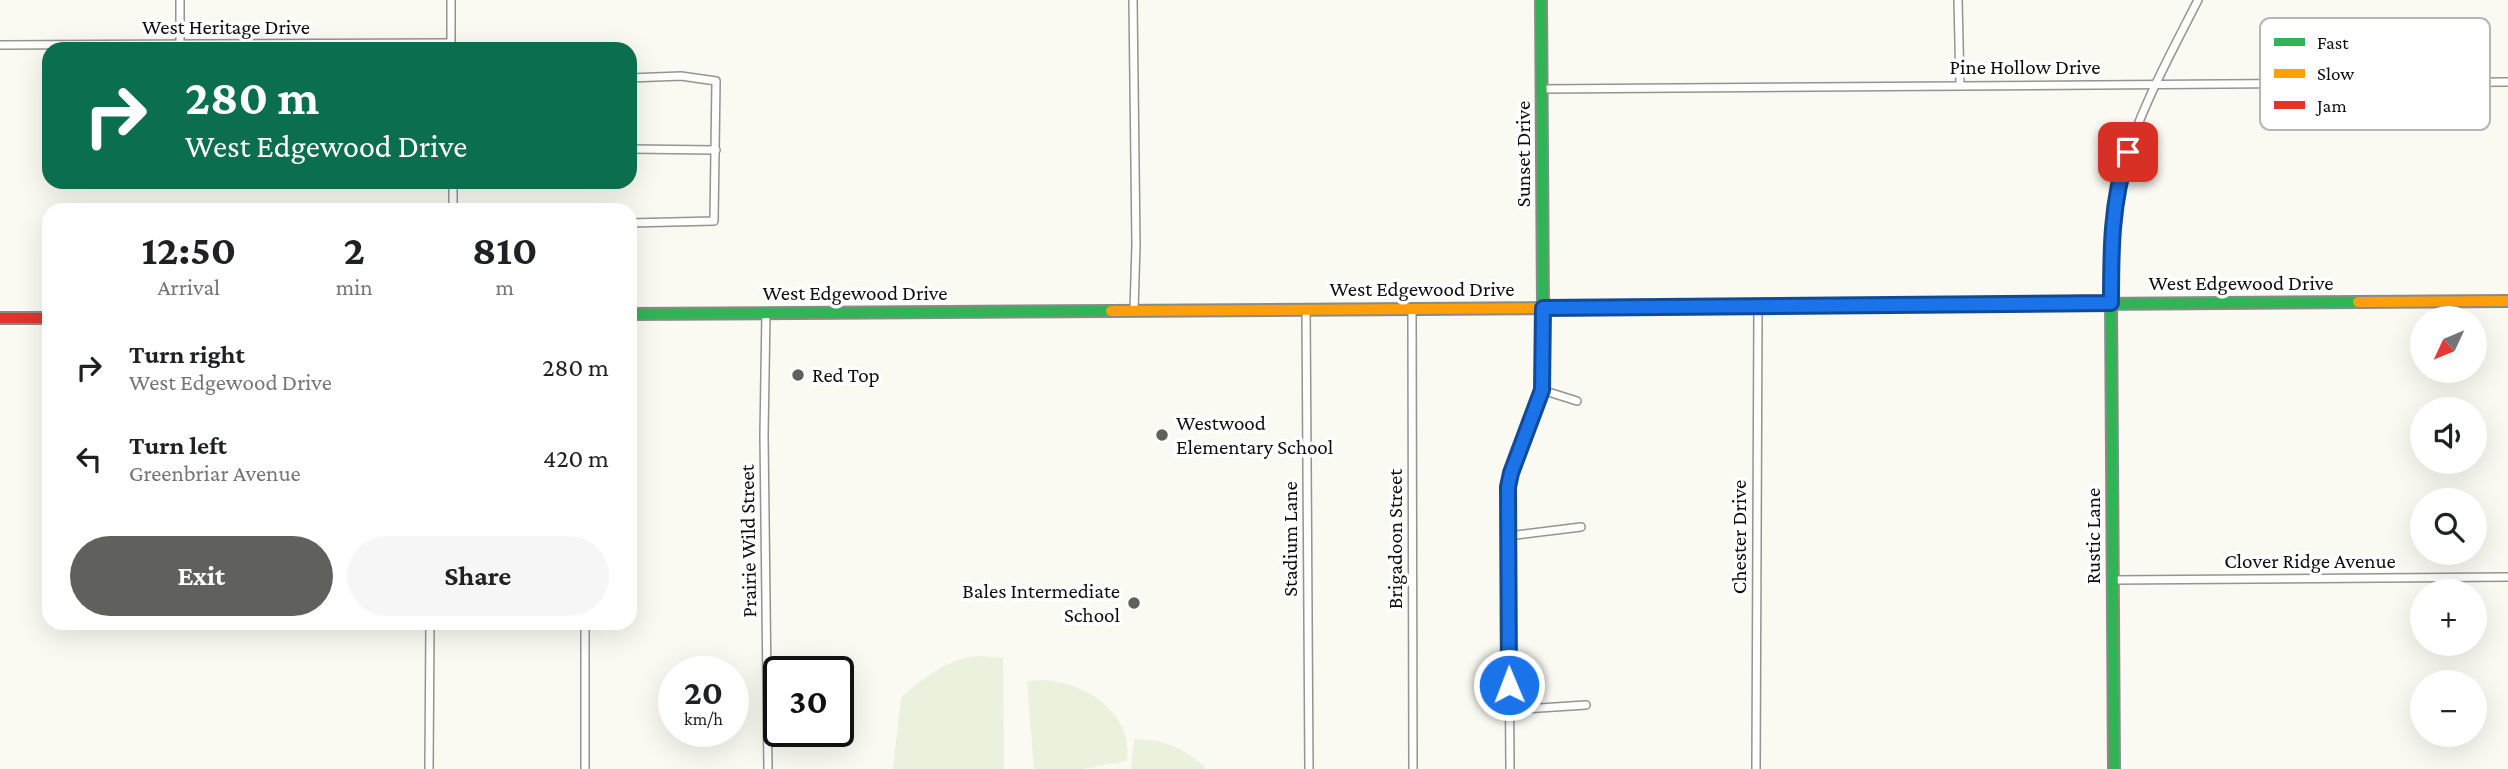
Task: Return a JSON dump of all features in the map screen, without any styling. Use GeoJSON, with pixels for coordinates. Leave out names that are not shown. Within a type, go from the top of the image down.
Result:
{"type":"FeatureCollection","features":[{"type":"Feature","properties":{"kind":"main road","name":"Sunset Drive"},"geometry":{"type":"LineString","coordinates":[[1541,0],[1543,308]]}},
{"type":"Feature","properties":{"kind":"main road","name":"West Edgewood Drive"},"geometry":{"type":"LineString","coordinates":[[637,314],[2508,301]]}},
{"type":"Feature","properties":{"kind":"main road","name":"Rustic Lane"},"geometry":{"type":"LineString","coordinates":[[2111,303],[2113,769]]}},
{"type":"Feature","properties":{"kind":"main road"},"geometry":{"type":"LineString","coordinates":[[0,318],[42,318]]}},
{"type":"Feature","properties":{"kind":"street"},"geometry":{"type":"LineString","coordinates":[[180,0],[180,42]]}},
{"type":"Feature","properties":{"kind":"street"},"geometry":{"type":"LineString","coordinates":[[451,0],[451,42]]}},
{"type":"Feature","properties":{"kind":"street"},"geometry":{"type":"LineString","coordinates":[[1133,0],[1136,245],[1134,311]]}},
{"type":"Feature","properties":{"kind":"street"},"geometry":{"type":"LineString","coordinates":[[1958,0],[1960,85]]}},
{"type":"Feature","properties":{"kind":"street"},"geometry":{"type":"LineString","coordinates":[[2111,303],[2112,246],[2121,172],[2137,127],[2198,0]]}},
{"type":"Feature","properties":{"kind":"street","name":"West Heritage Drive"},"geometry":{"type":"LineString","coordinates":[[0,45],[42,45]]}},
{"type":"Feature","properties":{"kind":"street"},"geometry":{"type":"LineString","coordinates":[[637,78],[681,76],[716,81],[714,221],[637,223]]}},
{"type":"Feature","properties":{"kind":"street","name":"Pine Hollow Drive"},"geometry":{"type":"LineString","coordinates":[[2490,82],[2508,82]]}},
{"type":"Feature","properties":{"kind":"street","name":"Pine Hollow Drive"},"geometry":{"type":"LineString","coordinates":[[1542,89],[2260,83]]}},
{"type":"Feature","properties":{"kind":"street"},"geometry":{"type":"LineString","coordinates":[[637,149],[716,150]]}},
{"type":"Feature","properties":{"kind":"street","name":"Chester Drive"},"geometry":{"type":"LineString","coordinates":[[1756,769],[1758,306]]}},
{"type":"Feature","properties":{"kind":"street"},"geometry":{"type":"LineString","coordinates":[[1510,769],[1507,536],[1511,473],[1542,390],[1543,308]]}},
{"type":"Feature","properties":{"kind":"street","name":"Brigadoon Street"},"geometry":{"type":"LineString","coordinates":[[1412,309],[1413,769]]}},
{"type":"Feature","properties":{"kind":"street","name":"Stadium Lane"},"geometry":{"type":"LineString","coordinates":[[1306,310],[1309,769]]}},
{"type":"Feature","properties":{"kind":"street","name":"Prairie Wild Street"},"geometry":{"type":"LineString","coordinates":[[765,313],[768,769]]}},
{"type":"Feature","properties":{"kind":"street"},"geometry":{"type":"LineString","coordinates":[[1542,390],[1577,401]]}},
{"type":"Feature","properties":{"kind":"street"},"geometry":{"type":"LineString","coordinates":[[1507,536],[1581,527]]}},
{"type":"Feature","properties":{"kind":"street","name":"Clover Ridge Avenue"},"geometry":{"type":"LineString","coordinates":[[2112,580],[2508,577]]}},
{"type":"Feature","properties":{"kind":"street"},"geometry":{"type":"LineString","coordinates":[[429,630],[429,769]]}},
{"type":"Feature","properties":{"kind":"street"},"geometry":{"type":"LineString","coordinates":[[585,630],[585,769]]}},
{"type":"Feature","properties":{"kind":"street"},"geometry":{"type":"LineString","coordinates":[[1510,710],[1586,705]]}},
{"type":"Feature","properties":{"kind":"green space"},"geometry":{"type":"Polygon","coordinates":[[[980,656],[1003,658],[1004,769],[893,769],[901,697],[947,664],[980,656]]]}},
{"type":"Feature","properties":{"kind":"green space"},"geometry":{"type":"Polygon","coordinates":[[[1043,680],[1075,687],[1103,703],[1122,728],[1127,744],[1127,761],[1083,769],[1034,769],[1027,681],[1043,680]]]}},
{"type":"Feature","properties":{"kind":"green space"},"geometry":{"type":"Polygon","coordinates":[[[1134,739],[1154,740],[1173,746],[1206,769],[1131,769],[1134,739]]]}},
{"type":"Feature","properties":{"kind":"traffic: fast"},"geometry":{"type":"LineString","coordinates":[[1541,0],[1543,308]]}},
{"type":"Feature","properties":{"kind":"traffic: fast"},"geometry":{"type":"LineString","coordinates":[[1559,308],[2358,302]]}},
{"type":"Feature","properties":{"kind":"traffic: fast"},"geometry":{"type":"LineString","coordinates":[[2111,303],[2114,769]]}},
{"type":"Feature","properties":{"kind":"traffic: fast"},"geometry":{"type":"LineString","coordinates":[[637,314],[1111,311]]}},
{"type":"Feature","properties":{"kind":"traffic: slow"},"geometry":{"type":"LineString","coordinates":[[2358,302],[2508,301]]}},
{"type":"Feature","properties":{"kind":"traffic: slow"},"geometry":{"type":"LineString","coordinates":[[1111,311],[1559,308]]}},
{"type":"Feature","properties":{"kind":"traffic: jam"},"geometry":{"type":"LineString","coordinates":[[0,318],[42,318]]}},
{"type":"Feature","properties":{"kind":"place","name":"Red Top"},"geometry":{"type":"Point","coordinates":[798,375]}},
{"type":"Feature","properties":{"kind":"place","name":"Westwood Elementary School"},"geometry":{"type":"Point","coordinates":[1162,435]}},
{"type":"Feature","properties":{"kind":"place","name":"Bales Intermediate School"},"geometry":{"type":"Point","coordinates":[1134,603]}},
{"type":"Feature","properties":{"kind":"route"},"geometry":{"type":"LineString","coordinates":[[1509,685],[1508,487],[1526,429],[1542,390],[1543,308],[2111,303],[2115,211],[2121,172],[2128,152]]}}]}
